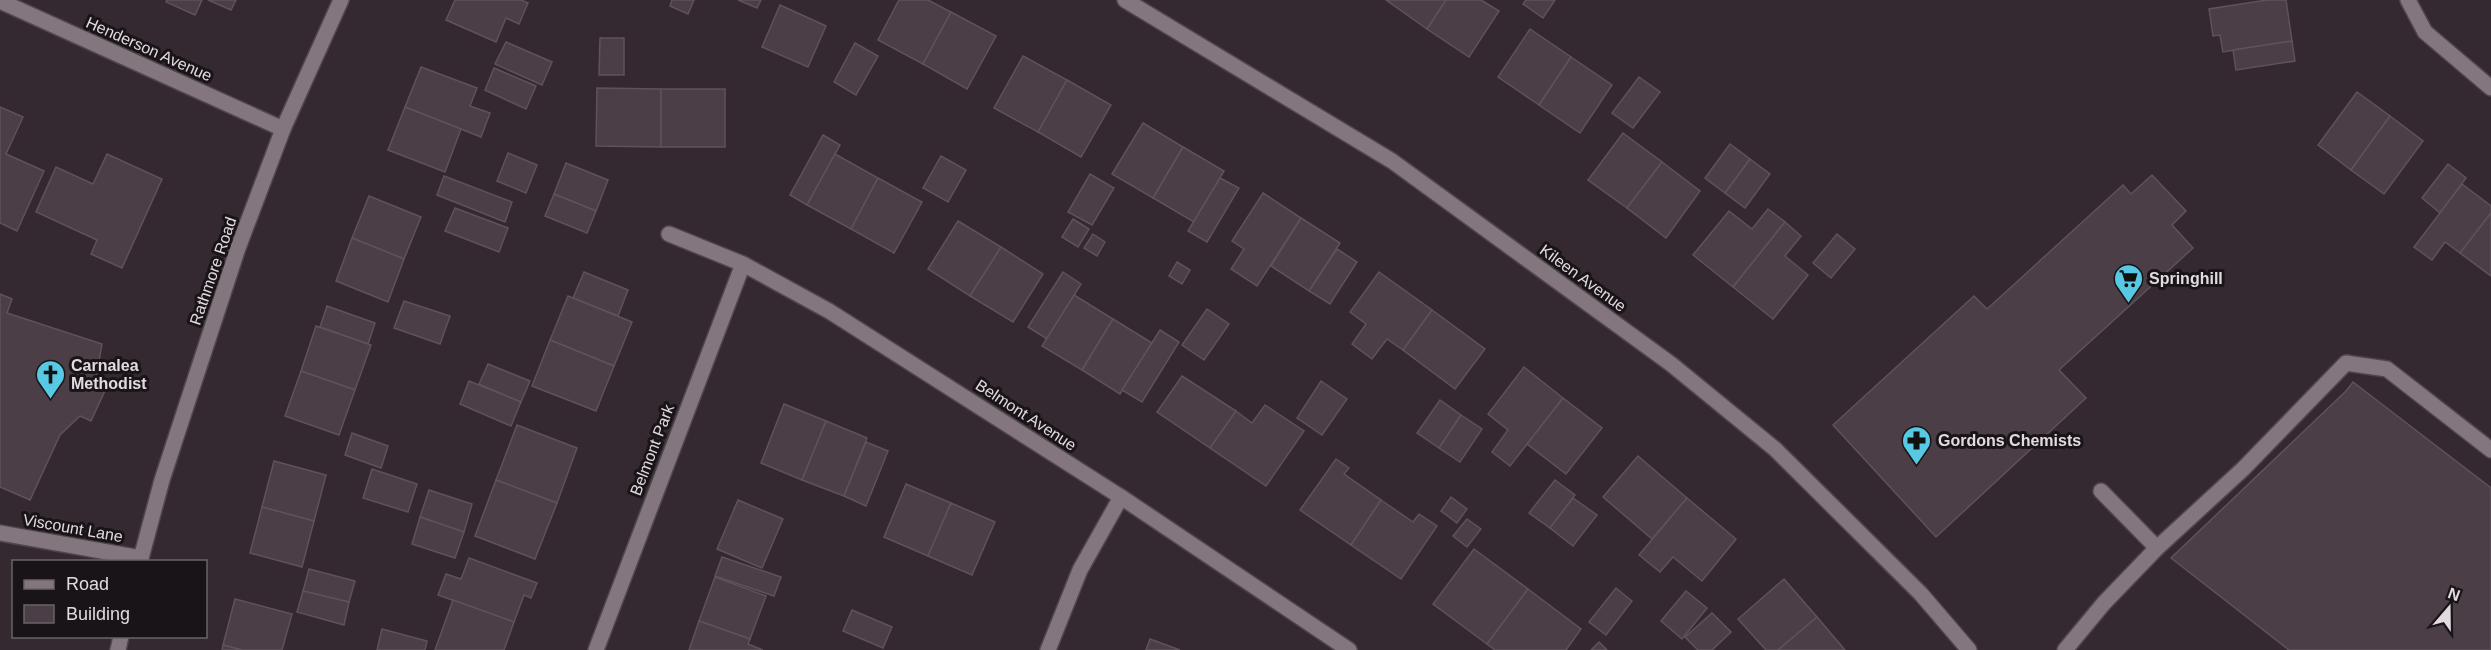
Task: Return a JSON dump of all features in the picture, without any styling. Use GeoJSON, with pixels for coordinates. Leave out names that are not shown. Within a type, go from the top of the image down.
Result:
{"type":"FeatureCollection","features":[{"type":"Feature","properties":{"kind":"street","name":"Rathmore Road"},"geometry":{"type":"LineString","coordinates":[[140,560],[162,480],[238,248],[284,129],[340,0]]}},
{"type":"Feature","properties":{"kind":"street","name":"Kileen Avenue"},"geometry":{"type":"LineString","coordinates":[[1125,0],[1392,161],[1671,364],[1775,449],[1920,594],[1969,650]]}},
{"type":"Feature","properties":{"kind":"street"},"geometry":{"type":"LineString","coordinates":[[2408,0],[2425,32],[2491,88]]}},
{"type":"Feature","properties":{"kind":"street","name":"Henderson Avenue"},"geometry":{"type":"LineString","coordinates":[[0,1],[284,129]]}},
{"type":"Feature","properties":{"kind":"street","name":"Belmont Avenue"},"geometry":{"type":"LineString","coordinates":[[669,234],[743,264],[829,311],[1121,497],[1349,650]]}},
{"type":"Feature","properties":{"kind":"street","name":"Belmont Park"},"geometry":{"type":"LineString","coordinates":[[596,650],[743,264]]}},
{"type":"Feature","properties":{"kind":"street"},"geometry":{"type":"LineString","coordinates":[[2064,650],[2104,603],[2157,548],[2243,469],[2346,363],[2387,369],[2491,450]]}},
{"type":"Feature","properties":{"kind":"street"},"geometry":{"type":"LineString","coordinates":[[2101,491],[2157,548]]}},
{"type":"Feature","properties":{"kind":"street"},"geometry":{"type":"LineString","coordinates":[[1048,650],[1080,570],[1121,497]]}},
{"type":"Feature","properties":{"kind":"street","name":"Viscount Lane"},"geometry":{"type":"LineString","coordinates":[[0,533],[140,560]]}},
{"type":"Feature","properties":{"kind":"building"},"geometry":{"type":"Polygon","coordinates":[[[167,0],[202,0],[195,15],[166,2],[167,0]]]}},
{"type":"Feature","properties":{"kind":"building"},"geometry":{"type":"Polygon","coordinates":[[[208,0],[236,0],[231,10],[208,0]]]}},
{"type":"Feature","properties":{"kind":"building"},"geometry":{"type":"Polygon","coordinates":[[[455,0],[521,0],[528,3],[519,24],[506,18],[496,42],[446,20],[455,0]]]}},
{"type":"Feature","properties":{"kind":"building"},"geometry":{"type":"Polygon","coordinates":[[[672,0],[694,0],[688,14],[670,6],[672,0]]]}},
{"type":"Feature","properties":{"kind":"building"},"geometry":{"type":"Polygon","coordinates":[[[738,0],[761,0],[757,8],[738,0]]]}},
{"type":"Feature","properties":{"kind":"building"},"geometry":{"type":"Polygon","coordinates":[[[899,0],[928,0],[951,12],[923,64],[878,40],[899,0]]]}},
{"type":"Feature","properties":{"kind":"building"},"geometry":{"type":"Polygon","coordinates":[[[1386,0],[1446,0],[1427,29],[1386,0]]]}},
{"type":"Feature","properties":{"kind":"building"},"geometry":{"type":"Polygon","coordinates":[[[1446,0],[1481,0],[1499,11],[1469,57],[1427,29],[1446,0]]]}},
{"type":"Feature","properties":{"kind":"building"},"geometry":{"type":"Polygon","coordinates":[[[1526,0],[1555,0],[1543,18],[1523,4],[1526,0]]]}},
{"type":"Feature","properties":{"kind":"building"},"geometry":{"type":"Polygon","coordinates":[[[2267,0],[2286,0],[2292,41],[2223,52],[2220,35],[2213,36],[2209,9],[2267,0]]]}},
{"type":"Feature","properties":{"kind":"building"},"geometry":{"type":"Polygon","coordinates":[[[780,5],[826,26],[808,67],[762,47],[780,5]]]}},
{"type":"Feature","properties":{"kind":"building"},"geometry":{"type":"Polygon","coordinates":[[[951,12],[996,36],[967,89],[923,64],[951,12]]]}},
{"type":"Feature","properties":{"kind":"building"},"geometry":{"type":"Polygon","coordinates":[[[1530,29],[1571,57],[1539,105],[1498,77],[1530,29]]]}},
{"type":"Feature","properties":{"kind":"building"},"geometry":{"type":"Polygon","coordinates":[[[600,38],[624,38],[624,75],[599,75],[600,38]]]}},
{"type":"Feature","properties":{"kind":"building"},"geometry":{"type":"Polygon","coordinates":[[[2292,41],[2295,61],[2236,70],[2233,50],[2292,41]]]}},
{"type":"Feature","properties":{"kind":"building"},"geometry":{"type":"Polygon","coordinates":[[[506,42],[552,62],[542,85],[495,64],[506,42]]]}},
{"type":"Feature","properties":{"kind":"building"},"geometry":{"type":"Polygon","coordinates":[[[855,43],[878,56],[856,95],[834,82],[855,43]]]}},
{"type":"Feature","properties":{"kind":"building"},"geometry":{"type":"Polygon","coordinates":[[[1023,56],[1067,80],[1038,132],[994,108],[1023,56]]]}},
{"type":"Feature","properties":{"kind":"building"},"geometry":{"type":"Polygon","coordinates":[[[1571,57],[1612,85],[1580,133],[1539,105],[1571,57]]]}},
{"type":"Feature","properties":{"kind":"building"},"geometry":{"type":"Polygon","coordinates":[[[421,67],[477,88],[470,106],[490,113],[481,137],[405,107],[421,67]]]}},
{"type":"Feature","properties":{"kind":"building"},"geometry":{"type":"Polygon","coordinates":[[[494,68],[536,86],[526,109],[485,90],[494,68]]]}},
{"type":"Feature","properties":{"kind":"building"},"geometry":{"type":"Polygon","coordinates":[[[1639,77],[1660,92],[1633,128],[1612,113],[1639,77]]]}},
{"type":"Feature","properties":{"kind":"building"},"geometry":{"type":"Polygon","coordinates":[[[1067,80],[1111,105],[1081,157],[1038,132],[1067,80]]]}},
{"type":"Feature","properties":{"kind":"building"},"geometry":{"type":"Polygon","coordinates":[[[597,88],[661,89],[661,147],[596,146],[597,88]]]}},
{"type":"Feature","properties":{"kind":"building"},"geometry":{"type":"Polygon","coordinates":[[[661,89],[725,89],[725,147],[661,147],[661,89]]]}},
{"type":"Feature","properties":{"kind":"building"},"geometry":{"type":"Polygon","coordinates":[[[2357,92],[2390,116],[2351,170],[2318,145],[2357,92]]]}},
{"type":"Feature","properties":{"kind":"building"},"geometry":{"type":"Polygon","coordinates":[[[0,107],[23,117],[6,154],[44,171],[17,231],[0,223],[0,107]]]}},
{"type":"Feature","properties":{"kind":"building"},"geometry":{"type":"Polygon","coordinates":[[[405,107],[461,129],[445,172],[388,150],[405,107]]]}},
{"type":"Feature","properties":{"kind":"building"},"geometry":{"type":"Polygon","coordinates":[[[2390,116],[2423,141],[2384,194],[2351,170],[2390,116]]]}},
{"type":"Feature","properties":{"kind":"building"},"geometry":{"type":"Polygon","coordinates":[[[1143,123],[1183,147],[1153,198],[1112,174],[1143,123]]]}},
{"type":"Feature","properties":{"kind":"building"},"geometry":{"type":"Polygon","coordinates":[[[1623,133],[1662,162],[1627,208],[1588,180],[1623,133]]]}},
{"type":"Feature","properties":{"kind":"building"},"geometry":{"type":"Polygon","coordinates":[[[823,135],[840,145],[807,205],[790,195],[823,135]]]}},
{"type":"Feature","properties":{"kind":"building"},"geometry":{"type":"Polygon","coordinates":[[[1730,144],[1750,159],[1725,193],[1705,178],[1730,144]]]}},
{"type":"Feature","properties":{"kind":"building"},"geometry":{"type":"Polygon","coordinates":[[[1183,147],[1224,171],[1194,222],[1153,198],[1183,147]]]}},
{"type":"Feature","properties":{"kind":"building"},"geometry":{"type":"Polygon","coordinates":[[[508,153],[537,165],[526,193],[497,181],[508,153]]]}},
{"type":"Feature","properties":{"kind":"building"},"geometry":{"type":"Polygon","coordinates":[[[107,154],[162,179],[122,268],[91,254],[97,240],[36,212],[56,167],[93,184],[107,154]]]}},
{"type":"Feature","properties":{"kind":"building"},"geometry":{"type":"Polygon","coordinates":[[[835,154],[878,178],[851,229],[807,205],[835,154]]]}},
{"type":"Feature","properties":{"kind":"building"},"geometry":{"type":"Polygon","coordinates":[[[941,156],[966,170],[948,202],[923,188],[941,156]]]}},
{"type":"Feature","properties":{"kind":"building"},"geometry":{"type":"Polygon","coordinates":[[[1750,159],[1770,174],[1745,208],[1725,193],[1750,159]]]}},
{"type":"Feature","properties":{"kind":"building"},"geometry":{"type":"Polygon","coordinates":[[[1662,162],[1700,191],[1666,238],[1627,208],[1662,162]]]}},
{"type":"Feature","properties":{"kind":"building"},"geometry":{"type":"Polygon","coordinates":[[[566,163],[608,180],[596,211],[554,194],[566,163]]]}},
{"type":"Feature","properties":{"kind":"building"},"geometry":{"type":"Polygon","coordinates":[[[2448,164],[2466,178],[2440,213],[2422,198],[2448,164]]]}},
{"type":"Feature","properties":{"kind":"building"},"geometry":{"type":"Polygon","coordinates":[[[1090,174],[1114,188],[1092,225],[1068,212],[1090,174]]]}},
{"type":"Feature","properties":{"kind":"building"},"geometry":{"type":"Polygon","coordinates":[[[2152,175],[2186,211],[2172,225],[2193,248],[2059,370],[2086,398],[1936,537],[1833,425],[1974,296],[1987,309],[2123,185],[2131,194],[2152,175]]]}},
{"type":"Feature","properties":{"kind":"building"},"geometry":{"type":"Polygon","coordinates":[[[444,176],[512,202],[505,222],[437,195],[444,176]]]}},
{"type":"Feature","properties":{"kind":"building"},"geometry":{"type":"Polygon","coordinates":[[[878,178],[922,202],[894,253],[851,229],[878,178]]]}},
{"type":"Feature","properties":{"kind":"building"},"geometry":{"type":"Polygon","coordinates":[[[1220,178],[1239,188],[1207,242],[1188,231],[1220,178]]]}},
{"type":"Feature","properties":{"kind":"building"},"geometry":{"type":"Polygon","coordinates":[[[2462,184],[2491,206],[2491,213],[2460,253],[2445,242],[2432,260],[2414,247],[2462,184]]]}},
{"type":"Feature","properties":{"kind":"building"},"geometry":{"type":"Polygon","coordinates":[[[1263,193],[1301,218],[1257,286],[1231,269],[1244,249],[1232,241],[1263,193]]]}},
{"type":"Feature","properties":{"kind":"building"},"geometry":{"type":"Polygon","coordinates":[[[554,194],[596,211],[587,233],[545,216],[554,194]]]}},
{"type":"Feature","properties":{"kind":"building"},"geometry":{"type":"Polygon","coordinates":[[[369,196],[421,217],[404,259],[352,238],[369,196]]]}},
{"type":"Feature","properties":{"kind":"building"},"geometry":{"type":"Polygon","coordinates":[[[455,208],[508,228],[499,252],[445,231],[455,208]]]}},
{"type":"Feature","properties":{"kind":"building"},"geometry":{"type":"Polygon","coordinates":[[[1768,209],[1785,222],[1733,287],[1693,255],[1729,211],[1752,229],[1768,209]]]}},
{"type":"Feature","properties":{"kind":"building"},"geometry":{"type":"Polygon","coordinates":[[[2491,213],[2491,276],[2460,253],[2491,213]]]}},
{"type":"Feature","properties":{"kind":"building"},"geometry":{"type":"Polygon","coordinates":[[[1301,218],[1340,243],[1309,291],[1271,266],[1301,218]]]}},
{"type":"Feature","properties":{"kind":"building"},"geometry":{"type":"Polygon","coordinates":[[[1073,219],[1089,229],[1078,247],[1062,237],[1073,219]]]}},
{"type":"Feature","properties":{"kind":"building"},"geometry":{"type":"Polygon","coordinates":[[[958,221],[1001,247],[970,296],[928,269],[958,221]]]}},
{"type":"Feature","properties":{"kind":"building"},"geometry":{"type":"Polygon","coordinates":[[[1785,222],[1801,236],[1785,256],[1808,275],[1773,319],[1733,287],[1785,222]]]}},
{"type":"Feature","properties":{"kind":"building"},"geometry":{"type":"Polygon","coordinates":[[[1093,234],[1105,242],[1097,256],[1084,248],[1093,234]]]}},
{"type":"Feature","properties":{"kind":"building"},"geometry":{"type":"Polygon","coordinates":[[[1837,234],[1855,249],[1831,278],[1813,263],[1837,234]]]}},
{"type":"Feature","properties":{"kind":"building"},"geometry":{"type":"Polygon","coordinates":[[[352,238],[404,259],[388,302],[336,281],[352,238]]]}},
{"type":"Feature","properties":{"kind":"building"},"geometry":{"type":"Polygon","coordinates":[[[1001,247],[1043,274],[1013,322],[970,296],[1001,247]]]}},
{"type":"Feature","properties":{"kind":"building"},"geometry":{"type":"Polygon","coordinates":[[[1337,249],[1357,262],[1330,304],[1309,291],[1337,249]]]}},
{"type":"Feature","properties":{"kind":"building"},"geometry":{"type":"Polygon","coordinates":[[[1177,262],[1190,270],[1182,284],[1169,276],[1177,262]]]}},
{"type":"Feature","properties":{"kind":"building"},"geometry":{"type":"Polygon","coordinates":[[[584,272],[628,290],[618,316],[573,298],[584,272]]]}},
{"type":"Feature","properties":{"kind":"building"},"geometry":{"type":"Polygon","coordinates":[[[1063,272],[1081,284],[1047,339],[1028,327],[1063,272]]]}},
{"type":"Feature","properties":{"kind":"building"},"geometry":{"type":"Polygon","coordinates":[[[1379,272],[1432,310],[1403,350],[1387,339],[1372,359],[1352,344],[1366,324],[1350,312],[1379,272]]]}},
{"type":"Feature","properties":{"kind":"building","name":"Carnalea Methodist"},"geometry":{"type":"Polygon","coordinates":[[[0,294],[12,299],[7,313],[102,344],[96,378],[108,384],[91,421],[80,416],[60,435],[30,500],[0,487],[0,294]]]}},
{"type":"Feature","properties":{"kind":"building"},"geometry":{"type":"Polygon","coordinates":[[[1074,295],[1113,319],[1082,370],[1042,346],[1074,295]]]}},
{"type":"Feature","properties":{"kind":"building"},"geometry":{"type":"Polygon","coordinates":[[[568,296],[632,322],[614,366],[550,340],[568,296]]]}},
{"type":"Feature","properties":{"kind":"building"},"geometry":{"type":"Polygon","coordinates":[[[404,301],[450,316],[440,344],[394,328],[404,301]]]}},
{"type":"Feature","properties":{"kind":"building"},"geometry":{"type":"Polygon","coordinates":[[[327,306],[375,323],[368,344],[320,327],[327,306]]]}},
{"type":"Feature","properties":{"kind":"building"},"geometry":{"type":"Polygon","coordinates":[[[1207,309],[1229,324],[1204,360],[1182,345],[1207,309]]]}},
{"type":"Feature","properties":{"kind":"building"},"geometry":{"type":"Polygon","coordinates":[[[1432,310],[1485,349],[1455,389],[1403,350],[1432,310]]]}},
{"type":"Feature","properties":{"kind":"building"},"geometry":{"type":"Polygon","coordinates":[[[1113,319],[1152,343],[1120,394],[1082,370],[1113,319]]]}},
{"type":"Feature","properties":{"kind":"building"},"geometry":{"type":"Polygon","coordinates":[[[316,326],[371,345],[355,390],[301,371],[316,326]]]}},
{"type":"Feature","properties":{"kind":"building"},"geometry":{"type":"Polygon","coordinates":[[[1160,330],[1179,342],[1142,402],[1122,390],[1160,330]]]}},
{"type":"Feature","properties":{"kind":"building"},"geometry":{"type":"Polygon","coordinates":[[[550,340],[614,366],[596,411],[532,386],[550,340]]]}},
{"type":"Feature","properties":{"kind":"building"},"geometry":{"type":"Polygon","coordinates":[[[488,364],[530,381],[521,402],[479,384],[488,364]]]}},
{"type":"Feature","properties":{"kind":"building"},"geometry":{"type":"Polygon","coordinates":[[[1524,367],[1563,398],[1510,466],[1492,452],[1508,430],[1488,414],[1524,367]]]}},
{"type":"Feature","properties":{"kind":"building"},"geometry":{"type":"Polygon","coordinates":[[[301,371],[355,390],[339,435],[285,416],[301,371]]]}},
{"type":"Feature","properties":{"kind":"building"},"geometry":{"type":"Polygon","coordinates":[[[1182,376],[1236,411],[1210,448],[1157,412],[1182,376]]]}},
{"type":"Feature","properties":{"kind":"building"},"geometry":{"type":"Polygon","coordinates":[[[469,381],[521,402],[511,426],[460,404],[469,381]]]}},
{"type":"Feature","properties":{"kind":"building"},"geometry":{"type":"Polygon","coordinates":[[[1321,381],[1347,399],[1322,435],[1297,418],[1321,381]]]}},
{"type":"Feature","properties":{"kind":"building"},"geometry":{"type":"Polygon","coordinates":[[[2353,382],[2491,488],[2491,650],[2289,650],[2171,558],[2353,382]]]}},
{"type":"Feature","properties":{"kind":"building"},"geometry":{"type":"Polygon","coordinates":[[[1563,398],[1602,428],[1566,474],[1527,444],[1563,398]]]}},
{"type":"Feature","properties":{"kind":"building"},"geometry":{"type":"Polygon","coordinates":[[[1440,400],[1461,415],[1439,448],[1417,433],[1440,400]]]}},
{"type":"Feature","properties":{"kind":"building"},"geometry":{"type":"Polygon","coordinates":[[[784,404],[826,421],[802,480],[761,463],[784,404]]]}},
{"type":"Feature","properties":{"kind":"building"},"geometry":{"type":"Polygon","coordinates":[[[1265,405],[1304,431],[1266,486],[1210,448],[1236,411],[1252,423],[1265,405]]]}},
{"type":"Feature","properties":{"kind":"building"},"geometry":{"type":"Polygon","coordinates":[[[1461,415],[1482,429],[1460,462],[1439,448],[1461,415]]]}},
{"type":"Feature","properties":{"kind":"building"},"geometry":{"type":"Polygon","coordinates":[[[826,421],[867,438],[844,496],[802,480],[826,421]]]}},
{"type":"Feature","properties":{"kind":"building"},"geometry":{"type":"Polygon","coordinates":[[[517,425],[577,448],[557,503],[496,480],[517,425]]]}},
{"type":"Feature","properties":{"kind":"building"},"geometry":{"type":"Polygon","coordinates":[[[352,433],[388,446],[381,468],[345,455],[352,433]]]}},
{"type":"Feature","properties":{"kind":"building"},"geometry":{"type":"Polygon","coordinates":[[[866,442],[888,451],[866,506],[844,496],[866,442]]]}},
{"type":"Feature","properties":{"kind":"building"},"geometry":{"type":"Polygon","coordinates":[[[1638,456],[1687,498],[1652,539],[1603,497],[1638,456]]]}},
{"type":"Feature","properties":{"kind":"building"},"geometry":{"type":"Polygon","coordinates":[[[1336,459],[1349,468],[1344,474],[1381,500],[1351,545],[1300,510],[1336,459]]]}},
{"type":"Feature","properties":{"kind":"building"},"geometry":{"type":"Polygon","coordinates":[[[274,461],[326,475],[314,521],[262,507],[274,461]]]}},
{"type":"Feature","properties":{"kind":"building"},"geometry":{"type":"Polygon","coordinates":[[[372,469],[417,484],[408,512],[363,498],[372,469]]]}},
{"type":"Feature","properties":{"kind":"building"},"geometry":{"type":"Polygon","coordinates":[[[496,480],[557,503],[535,559],[475,536],[496,480]]]}},
{"type":"Feature","properties":{"kind":"building"},"geometry":{"type":"Polygon","coordinates":[[[1555,480],[1575,495],[1550,528],[1529,513],[1555,480]]]}},
{"type":"Feature","properties":{"kind":"building"},"geometry":{"type":"Polygon","coordinates":[[[906,484],[951,503],[928,556],[884,537],[906,484]]]}},
{"type":"Feature","properties":{"kind":"building"},"geometry":{"type":"Polygon","coordinates":[[[429,490],[472,504],[464,532],[420,517],[429,490]]]}},
{"type":"Feature","properties":{"kind":"building"},"geometry":{"type":"Polygon","coordinates":[[[1451,497],[1467,509],[1457,523],[1441,511],[1451,497]]]}},
{"type":"Feature","properties":{"kind":"building"},"geometry":{"type":"Polygon","coordinates":[[[1573,498],[1597,515],[1573,546],[1550,528],[1573,498]]]}},
{"type":"Feature","properties":{"kind":"building"},"geometry":{"type":"Polygon","coordinates":[[[1687,498],[1736,539],[1702,581],[1673,557],[1660,572],[1639,555],[1687,498]]]}},
{"type":"Feature","properties":{"kind":"building"},"geometry":{"type":"Polygon","coordinates":[[[738,500],[783,519],[762,568],[717,549],[738,500]]]}},
{"type":"Feature","properties":{"kind":"building"},"geometry":{"type":"Polygon","coordinates":[[[1381,500],[1413,522],[1419,514],[1437,526],[1401,579],[1351,545],[1381,500]]]}},
{"type":"Feature","properties":{"kind":"building"},"geometry":{"type":"Polygon","coordinates":[[[951,503],[995,522],[972,575],[928,556],[951,503]]]}},
{"type":"Feature","properties":{"kind":"building"},"geometry":{"type":"Polygon","coordinates":[[[262,507],[314,521],[302,567],[250,553],[262,507]]]}},
{"type":"Feature","properties":{"kind":"building"},"geometry":{"type":"Polygon","coordinates":[[[420,517],[464,532],[455,558],[412,544],[420,517]]]}},
{"type":"Feature","properties":{"kind":"building"},"geometry":{"type":"Polygon","coordinates":[[[1467,519],[1481,529],[1467,547],[1453,536],[1467,519]]]}},
{"type":"Feature","properties":{"kind":"building"},"geometry":{"type":"Polygon","coordinates":[[[1474,549],[1528,589],[1487,644],[1433,604],[1474,549]]]}},
{"type":"Feature","properties":{"kind":"building"},"geometry":{"type":"Polygon","coordinates":[[[722,557],[781,577],[774,596],[715,576],[722,557]]]}},
{"type":"Feature","properties":{"kind":"building"},"geometry":{"type":"Polygon","coordinates":[[[469,558],[537,583],[531,598],[524,595],[514,622],[438,595],[446,574],[461,579],[469,558]]]}},
{"type":"Feature","properties":{"kind":"building"},"geometry":{"type":"Polygon","coordinates":[[[309,569],[355,581],[349,602],[303,591],[309,569]]]}},
{"type":"Feature","properties":{"kind":"building"},"geometry":{"type":"Polygon","coordinates":[[[715,577],[766,596],[750,639],[699,621],[715,577]]]}},
{"type":"Feature","properties":{"kind":"building"},"geometry":{"type":"Polygon","coordinates":[[[1784,579],[1817,617],[1778,650],[1766,650],[1738,619],[1784,579]]]}},
{"type":"Feature","properties":{"kind":"building"},"geometry":{"type":"Polygon","coordinates":[[[1616,588],[1632,601],[1606,635],[1589,622],[1616,588]]]}},
{"type":"Feature","properties":{"kind":"building"},"geometry":{"type":"Polygon","coordinates":[[[1528,589],[1581,629],[1566,650],[1495,650],[1487,644],[1528,589]]]}},
{"type":"Feature","properties":{"kind":"building"},"geometry":{"type":"Polygon","coordinates":[[[303,591],[349,602],[344,625],[297,612],[303,591]]]}},
{"type":"Feature","properties":{"kind":"building"},"geometry":{"type":"Polygon","coordinates":[[[1686,591],[1707,608],[1682,639],[1661,621],[1686,591]]]}},
{"type":"Feature","properties":{"kind":"building"},"geometry":{"type":"Polygon","coordinates":[[[235,599],[292,614],[282,650],[242,650],[223,645],[235,599]]]}},
{"type":"Feature","properties":{"kind":"building"},"geometry":{"type":"Polygon","coordinates":[[[453,600],[514,622],[504,650],[435,650],[453,600]]]}},
{"type":"Feature","properties":{"kind":"building"},"geometry":{"type":"Polygon","coordinates":[[[852,610],[892,627],[883,648],[843,631],[852,610]]]}},
{"type":"Feature","properties":{"kind":"building"},"geometry":{"type":"Polygon","coordinates":[[[1712,613],[1731,632],[1712,650],[1698,650],[1685,637],[1712,613]]]}},
{"type":"Feature","properties":{"kind":"building"},"geometry":{"type":"Polygon","coordinates":[[[1817,617],[1845,650],[1778,650],[1817,617]]]}},
{"type":"Feature","properties":{"kind":"building"},"geometry":{"type":"Polygon","coordinates":[[[699,621],[750,639],[748,644],[763,650],[689,650],[699,621]]]}},
{"type":"Feature","properties":{"kind":"building"},"geometry":{"type":"Polygon","coordinates":[[[382,629],[427,641],[425,650],[377,650],[382,629]]]}},
{"type":"Feature","properties":{"kind":"building"},"geometry":{"type":"Polygon","coordinates":[[[1150,639],[1180,650],[1146,650],[1150,639]]]}},
{"type":"Feature","properties":{"kind":"building"},"geometry":{"type":"Polygon","coordinates":[[[1599,642],[1607,650],[1591,650],[1599,642]]]}},
{"type":"Feature","properties":{"kind":"building"},"geometry":{"type":"Polygon","coordinates":[[[223,645],[242,650],[222,650],[223,645]]]}},
{"type":"Feature","properties":{"kind":"place","name":"Springhill"},"geometry":{"type":"Point","coordinates":[2128,304]}},
{"type":"Feature","properties":{"kind":"place","name":"Carnalea Methodist"},"geometry":{"type":"Point","coordinates":[50,400]}},
{"type":"Feature","properties":{"kind":"place","name":"Gordons Chemists"},"geometry":{"type":"Point","coordinates":[1917,466]}}]}
